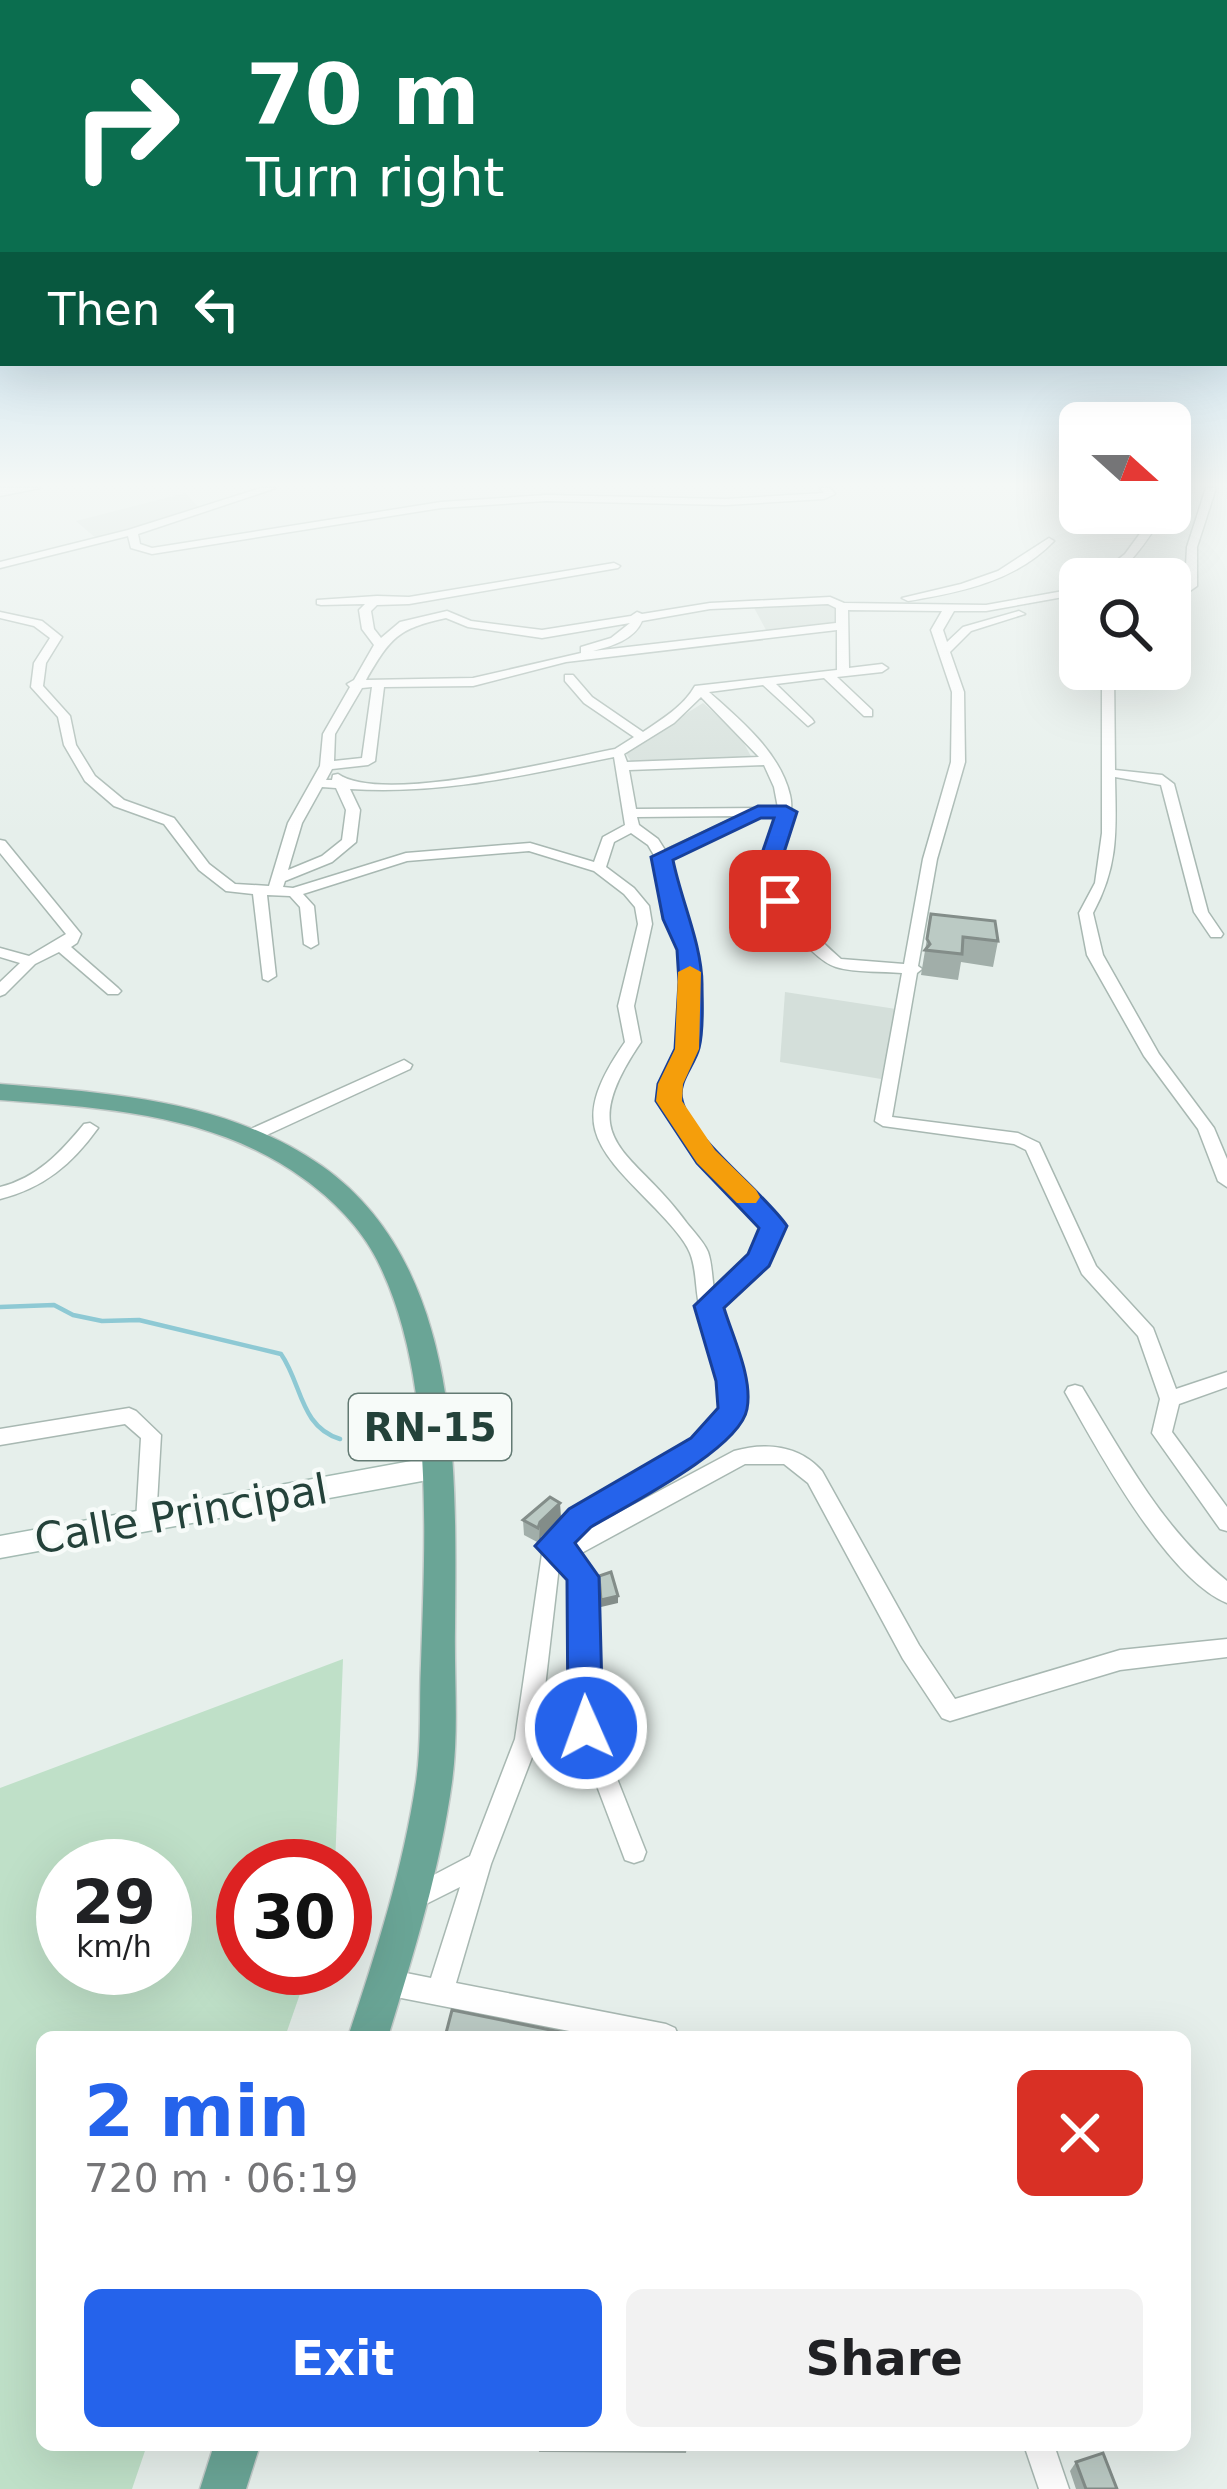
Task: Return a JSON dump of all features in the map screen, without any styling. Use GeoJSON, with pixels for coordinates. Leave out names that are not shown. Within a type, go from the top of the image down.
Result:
{"type":"FeatureCollection","features":[{"type":"Feature","properties":{"kind":"main road","name":"RN-15"},"geometry":{"type":"LineString","coordinates":[[0,1092],[171,1111],[250,1136],[300,1164],[338,1194],[392,1262],[418,1334],[433,1468],[440,1590],[435,1778],[412,1899],[370,2031]]}},
{"type":"Feature","properties":{"kind":"main road"},"geometry":{"type":"LineString","coordinates":[[223,2489],[235,2451]]}},
{"type":"Feature","properties":{"kind":"street"},"geometry":{"type":"LineString","coordinates":[[371,604],[365,610],[368,628],[380,645]]}},
{"type":"Feature","properties":{"kind":"street"},"geometry":{"type":"LineString","coordinates":[[417,604],[426,616]]}},
{"type":"Feature","properties":{"kind":"street"},"geometry":{"type":"LineString","coordinates":[[268,976],[272,886],[295,824],[327,766],[325,743],[353,684],[380,645],[404,624],[447,614],[468,624],[542,634],[637,615],[751,604]]}},
{"type":"Feature","properties":{"kind":"street"},"geometry":{"type":"LineString","coordinates":[[838,604],[872,604]]}},
{"type":"Feature","properties":{"kind":"street"},"geometry":{"type":"LineString","coordinates":[[876,604],[949,609],[984,604]]}},
{"type":"Feature","properties":{"kind":"street"},"geometry":{"type":"LineString","coordinates":[[945,650],[968,629],[1041,604]]}},
{"type":"Feature","properties":{"kind":"street"},"geometry":{"type":"LineString","coordinates":[[842,606],[843,670]]}},
{"type":"Feature","properties":{"kind":"street"},"geometry":{"type":"LineString","coordinates":[[949,609],[937,630],[958,692],[958,762],[930,859],[914,969],[883,1120],[1018,1138],[1033,1147],[1088,1269],[1147,1333],[1170,1399],[1162,1433],[1227,1523]]}},
{"type":"Feature","properties":{"kind":"street"},"geometry":{"type":"LineString","coordinates":[[0,615],[38,622],[56,637],[40,663],[37,687],[64,716],[70,745],[90,778],[119,803],[169,821],[204,867],[231,888],[272,886],[294,892],[307,906],[311,944]]}},
{"type":"Feature","properties":{"kind":"street"},"geometry":{"type":"LineString","coordinates":[[353,684],[473,682],[566,658],[622,637],[636,625],[637,615]]}},
{"type":"Feature","properties":{"kind":"street"},"geometry":{"type":"LineString","coordinates":[[566,658],[624,655],[686,643],[842,626]]}},
{"type":"Feature","properties":{"kind":"street"},"geometry":{"type":"LineString","coordinates":[[621,759],[641,737],[682,710],[699,689],[882,668]]}},
{"type":"Feature","properties":{"kind":"street"},"geometry":{"type":"LineString","coordinates":[[827,674],[868,712]]}},
{"type":"Feature","properties":{"kind":"street"},"geometry":{"type":"LineString","coordinates":[[568,678],[588,700],[641,737]]}},
{"type":"Feature","properties":{"kind":"street"},"geometry":{"type":"LineString","coordinates":[[473,682],[485,694]]}},
{"type":"Feature","properties":{"kind":"street"},"geometry":{"type":"LineString","coordinates":[[768,683],[808,722]]}},
{"type":"Feature","properties":{"kind":"street"},"geometry":{"type":"LineString","coordinates":[[327,766],[368,760],[378,685]]}},
{"type":"Feature","properties":{"kind":"street"},"geometry":{"type":"LineString","coordinates":[[699,689],[742,729],[781,787],[786,812],[768,868],[782,904],[837,963],[914,969]]}},
{"type":"Feature","properties":{"kind":"street"},"geometry":{"type":"LineString","coordinates":[[1107,690],[1111,773],[1106,868],[1086,913],[1090,937],[1095,955],[1152,1056],[1206,1128],[1227,1181]]}},
{"type":"Feature","properties":{"kind":"street"},"geometry":{"type":"LineString","coordinates":[[318,783],[395,788],[463,783],[621,759],[767,761]]}},
{"type":"Feature","properties":{"kind":"street"},"geometry":{"type":"LineString","coordinates":[[621,759],[632,820],[662,857],[674,919],[688,950],[687,1049],[670,1084],[669,1101],[706,1156],[774,1226],[759,1259],[709,1306]]}},
{"type":"Feature","properties":{"kind":"street"},"geometry":{"type":"LineString","coordinates":[[272,886],[327,859],[349,842],[353,810],[343,785],[327,766]]}},
{"type":"Feature","properties":{"kind":"street"},"geometry":{"type":"LineString","coordinates":[[1111,773],[1162,779],[1167,784],[1201,912],[1216,934]]}},
{"type":"Feature","properties":{"kind":"street"},"geometry":{"type":"LineString","coordinates":[[662,857],[758,812]]}},
{"type":"Feature","properties":{"kind":"street"},"geometry":{"type":"LineString","coordinates":[[599,868],[608,840],[632,820],[786,812]]}},
{"type":"Feature","properties":{"kind":"street"},"geometry":{"type":"LineString","coordinates":[[0,844],[74,934],[31,961],[0,991]]}},
{"type":"Feature","properties":{"kind":"street"},"geometry":{"type":"LineString","coordinates":[[294,892],[406,857],[530,847],[599,868],[629,891],[641,906],[646,924],[626,1006],[633,1042],[611,1074],[602,1108],[603,1135],[616,1158],[672,1215],[699,1252],[731,1381],[733,1411],[702,1446],[580,1518],[558,1549],[527,1739],[479,1864],[440,1993]]}},
{"type":"Feature","properties":{"kind":"street"},"geometry":{"type":"LineString","coordinates":[[61,946],[113,991]]}},
{"type":"Feature","properties":{"kind":"street"},"geometry":{"type":"LineString","coordinates":[[0,952],[31,961]]}},
{"type":"Feature","properties":{"kind":"street"},"geometry":{"type":"LineString","coordinates":[[250,1136],[404,1065]]}},
{"type":"Feature","properties":{"kind":"street"},"geometry":{"type":"LineString","coordinates":[[0,1193],[20,1190],[60,1166],[90,1128]]}},
{"type":"Feature","properties":{"kind":"street"},"geometry":{"type":"LineString","coordinates":[[1170,1399],[1227,1379]]}},
{"type":"Feature","properties":{"kind":"street"},"geometry":{"type":"LineString","coordinates":[[1075,1392],[1159,1524],[1198,1574],[1227,1594]]}},
{"type":"Feature","properties":{"kind":"street"},"geometry":{"type":"LineString","coordinates":[[0,1437],[129,1416],[151,1435],[146,1521]]}},
{"type":"Feature","properties":{"kind":"street"},"geometry":{"type":"LineString","coordinates":[[558,1549],[741,1456],[765,1452],[792,1458],[815,1477],[911,1652],[950,1711],[1120,1660],[1227,1648]]}},
{"type":"Feature","properties":{"kind":"street","name":"Calle Principal"},"geometry":{"type":"LineString","coordinates":[[0,1547],[433,1468]]}},
{"type":"Feature","properties":{"kind":"street"},"geometry":{"type":"LineString","coordinates":[[558,1549],[583,1577],[586,1728],[634,1852]]}},
{"type":"Feature","properties":{"kind":"street"},"geometry":{"type":"LineString","coordinates":[[412,1899],[479,1864]]}},
{"type":"Feature","properties":{"kind":"street"},"geometry":{"type":"LineString","coordinates":[[386,1982],[635,2031]]}},
{"type":"Feature","properties":{"kind":"street"},"geometry":{"type":"LineString","coordinates":[[1041,2451],[1054,2489]]}},
{"type":"Feature","properties":{"kind":"shaded area"},"geometry":{"type":"Polygon","coordinates":[[[752,604],[835,604],[838,624],[766,630],[752,604]]]}},
{"type":"Feature","properties":{"kind":"shaded area"},"geometry":{"type":"Polygon","coordinates":[[[703,703],[740,736],[753,760],[633,764],[625,752],[703,703]]]}},
{"type":"Feature","properties":{"kind":"shaded area"},"geometry":{"type":"Polygon","coordinates":[[[785,992],[896,1009],[881,1079],[780,1062],[785,992]]]}},
{"type":"Feature","properties":{"kind":"green space"},"geometry":{"type":"Polygon","coordinates":[[[343,1659],[336,1839],[216,1839],[216,1995],[300,1995],[287,2031],[36,2031],[36,2451],[145,2451],[132,2489],[0,2489],[0,1788],[343,1659]]]}},
{"type":"Feature","properties":{"kind":"building"},"geometry":{"type":"Polygon","coordinates":[[[931,914],[995,921],[998,941],[963,937],[962,954],[925,950],[930,944],[931,914]]]}},
{"type":"Feature","properties":{"kind":"building"},"geometry":{"type":"Polygon","coordinates":[[[550,1497],[560,1503],[538,1528],[523,1520],[550,1497]]]}},
{"type":"Feature","properties":{"kind":"building"},"geometry":{"type":"Polygon","coordinates":[[[611,1572],[618,1596],[601,1600],[599,1576],[611,1572]]]}},
{"type":"Feature","properties":{"kind":"building"},"geometry":{"type":"Polygon","coordinates":[[[452,2010],[555,2031],[447,2031],[452,2010]]]}},
{"type":"Feature","properties":{"kind":"building"},"geometry":{"type":"Polygon","coordinates":[[[1103,2453],[1117,2489],[1086,2489],[1076,2462],[1103,2453]]]}},
{"type":"Feature","properties":{"kind":"waterway"},"geometry":{"type":"LineString","coordinates":[[0,1307],[54,1305],[73,1315],[102,1321],[139,1320],[281,1354],[309,1415],[340,1439]]}},
{"type":"Feature","properties":{"kind":"slow traffic"},"geometry":{"type":"LineString","coordinates":[[690,972],[687,1049],[670,1084],[669,1101],[681,1125],[746,1197]]}},
{"type":"Feature","properties":{"kind":"route"},"geometry":{"type":"LineString","coordinates":[[586,1728],[583,1577],[564,1552],[551,1546],[580,1518],[702,1446],[733,1411],[731,1381],[709,1306],[759,1259],[774,1226],[706,1156],[669,1101],[670,1084],[687,1049],[691,982],[688,950],[674,919],[662,857],[758,812],[786,812],[768,868],[780,901]]}}]}
